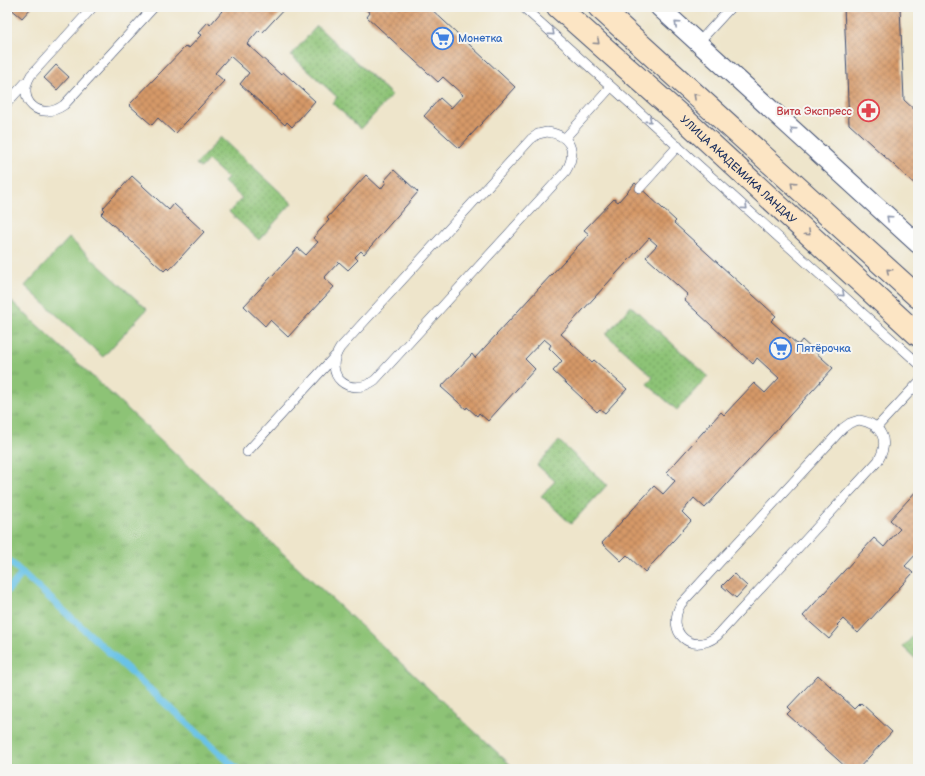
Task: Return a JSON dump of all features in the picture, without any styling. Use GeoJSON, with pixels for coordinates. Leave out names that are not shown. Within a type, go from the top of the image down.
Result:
{"type":"FeatureCollection","features":[{"type":"Feature","properties":{"kind":"street","name":"УЛИЦА АКАДЕМИКА ЛАНДАУ"},"geometry":{"type":"LineString","coordinates":[[558,7],[683,118],[918,335]]}},
{"type":"Feature","properties":{"kind":"street"},"geometry":{"type":"LineString","coordinates":[[599,7],[918,297]]}},
{"type":"Feature","properties":{"kind":"street"},"geometry":{"type":"LineString","coordinates":[[659,7],[918,244]]}},
{"type":"Feature","properties":{"kind":"lane"},"geometry":{"type":"LineString","coordinates":[[7,102],[93,7]]}},
{"type":"Feature","properties":{"kind":"lane"},"geometry":{"type":"LineString","coordinates":[[26,82],[25,91],[27,99],[32,106],[40,111],[49,112],[57,110],[64,105],[154,7]]}},
{"type":"Feature","properties":{"kind":"lane"},"geometry":{"type":"LineString","coordinates":[[523,7],[918,363]]}},
{"type":"Feature","properties":{"kind":"lane"},"geometry":{"type":"LineString","coordinates":[[698,43],[731,7]]}},
{"type":"Feature","properties":{"kind":"lane"},"geometry":{"type":"LineString","coordinates":[[565,138],[612,88]]}},
{"type":"Feature","properties":{"kind":"lane"},"geometry":{"type":"LineString","coordinates":[[247,452],[531,139],[538,134],[547,132],[557,133],[565,138],[570,145],[572,154],[571,163],[566,172],[375,380],[367,386],[358,388],[341,382],[335,374],[333,365],[335,356]]}},
{"type":"Feature","properties":{"kind":"lane"},"geometry":{"type":"LineString","coordinates":[[640,188],[678,146]]}},
{"type":"Feature","properties":{"kind":"lane"},"geometry":{"type":"LineString","coordinates":[[877,427],[918,383]]}},
{"type":"Feature","properties":{"kind":"lane"},"geometry":{"type":"LineString","coordinates":[[859,420],[868,422],[877,427],[882,434],[884,443],[883,452],[878,461],[722,630],[709,642],[700,644],[683,638],[675,621],[681,604],[843,428],[850,423],[859,420]]}},
{"type":"Feature","properties":{"kind":"green space"},"geometry":{"type":"Polygon","coordinates":[[[317,26],[392,95],[361,129],[332,103],[337,97],[291,55],[317,26]]]}},
{"type":"Feature","properties":{"kind":"green space"},"geometry":{"type":"Polygon","coordinates":[[[221,137],[292,203],[259,240],[229,212],[242,198],[224,182],[228,178],[208,160],[201,168],[196,164],[221,137]]]}},
{"type":"Feature","properties":{"kind":"green space"},"geometry":{"type":"Polygon","coordinates":[[[69,238],[147,309],[103,357],[25,286],[69,238]]]}},
{"type":"Feature","properties":{"kind":"green space"},"geometry":{"type":"Polygon","coordinates":[[[7,297],[515,769],[7,769],[7,297]]]}},
{"type":"Feature","properties":{"kind":"green space"},"geometry":{"type":"Polygon","coordinates":[[[631,306],[708,376],[677,410],[647,384],[653,377],[606,334],[631,306]]]}},
{"type":"Feature","properties":{"kind":"green space"},"geometry":{"type":"Polygon","coordinates":[[[559,441],[607,485],[571,524],[541,496],[555,481],[537,465],[559,441]]]}},
{"type":"Feature","properties":{"kind":"green space"},"geometry":{"type":"Polygon","coordinates":[[[918,631],[918,661],[903,647],[918,631]]]}},
{"type":"Feature","properties":{"kind":"building"},"geometry":{"type":"Polygon","coordinates":[[[9,7],[32,7],[22,18],[9,7]]]}},
{"type":"Feature","properties":{"kind":"building"},"geometry":{"type":"Polygon","coordinates":[[[222,7],[286,7],[262,33],[259,30],[247,44],[281,75],[283,72],[315,101],[292,127],[287,122],[285,125],[240,84],[249,73],[230,56],[215,73],[224,81],[175,134],[158,118],[152,125],[129,105],[186,46],[189,48],[201,35],[198,33],[208,22],[210,25],[222,11],[220,9],[222,7]]]}},
{"type":"Feature","properties":{"kind":"building"},"geometry":{"type":"Polygon","coordinates":[[[363,7],[429,7],[515,87],[459,148],[424,116],[440,98],[451,108],[463,95],[443,77],[438,82],[367,17],[370,13],[363,7]]]}},
{"type":"Feature","properties":{"kind":"building"},"geometry":{"type":"Polygon","coordinates":[[[844,7],[900,7],[904,100],[918,113],[918,187],[849,124],[844,7]]]}},
{"type":"Feature","properties":{"kind":"building"},"geometry":{"type":"Polygon","coordinates":[[[56,65],[69,77],[57,90],[44,78],[56,65]]]}},
{"type":"Feature","properties":{"kind":"building"},"geometry":{"type":"Polygon","coordinates":[[[394,170],[418,192],[364,254],[361,251],[355,257],[358,260],[348,270],[339,262],[324,278],[334,287],[288,337],[270,320],[265,326],[244,306],[298,248],[306,255],[318,242],[313,238],[329,220],[327,218],[366,175],[381,189],[386,182],[384,181],[394,170]]]}},
{"type":"Feature","properties":{"kind":"building"},"geometry":{"type":"Polygon","coordinates":[[[132,176],[169,210],[174,204],[204,232],[169,270],[167,268],[164,271],[101,214],[105,210],[103,208],[132,176]]]}},
{"type":"Feature","properties":{"kind":"building"},"geometry":{"type":"Polygon","coordinates":[[[635,183],[676,221],[674,223],[776,316],[771,321],[798,345],[802,340],[833,368],[705,508],[694,498],[682,512],[691,521],[645,572],[627,555],[621,561],[602,543],[654,486],[663,494],[675,481],[667,472],[721,412],[724,415],[754,383],[765,393],[779,378],[757,358],[753,364],[684,300],[688,295],[646,257],[657,245],[649,238],[561,334],[592,362],[594,360],[627,389],[605,413],[600,409],[597,412],[553,371],[562,361],[549,348],[551,345],[544,339],[525,359],[535,369],[488,421],[479,413],[477,416],[467,407],[466,409],[441,387],[472,354],[475,358],[589,234],[584,230],[614,199],[618,202],[635,183]]]}},
{"type":"Feature","properties":{"kind":"building"},"geometry":{"type":"Polygon","coordinates":[[[918,489],[918,552],[905,566],[913,573],[858,633],[843,619],[837,625],[839,627],[829,639],[803,616],[874,538],[884,547],[900,529],[890,520],[918,489]]]}},
{"type":"Feature","properties":{"kind":"building"},"geometry":{"type":"Polygon","coordinates":[[[734,574],[747,586],[736,598],[722,586],[734,574]]]}},
{"type":"Feature","properties":{"kind":"building"},"geometry":{"type":"Polygon","coordinates":[[[818,675],[855,709],[861,703],[892,732],[858,769],[848,769],[787,714],[791,710],[788,707],[818,675]]]}},
{"type":"Feature","properties":{"kind":"waterway"},"geometry":{"type":"LineString","coordinates":[[7,559],[237,769]]}},
{"type":"Feature","properties":{"kind":"waterway"},"geometry":{"type":"LineString","coordinates":[[7,591],[23,573]]}},
{"type":"Feature","properties":{"kind":"place","name":"Монетка"},"geometry":{"type":"Point","coordinates":[443,38]}},
{"type":"Feature","properties":{"kind":"place","name":"Вита Экспресс"},"geometry":{"type":"Point","coordinates":[868,111]}},
{"type":"Feature","properties":{"kind":"place","name":"Пятёрочка"},"geometry":{"type":"Point","coordinates":[781,348]}}]}
